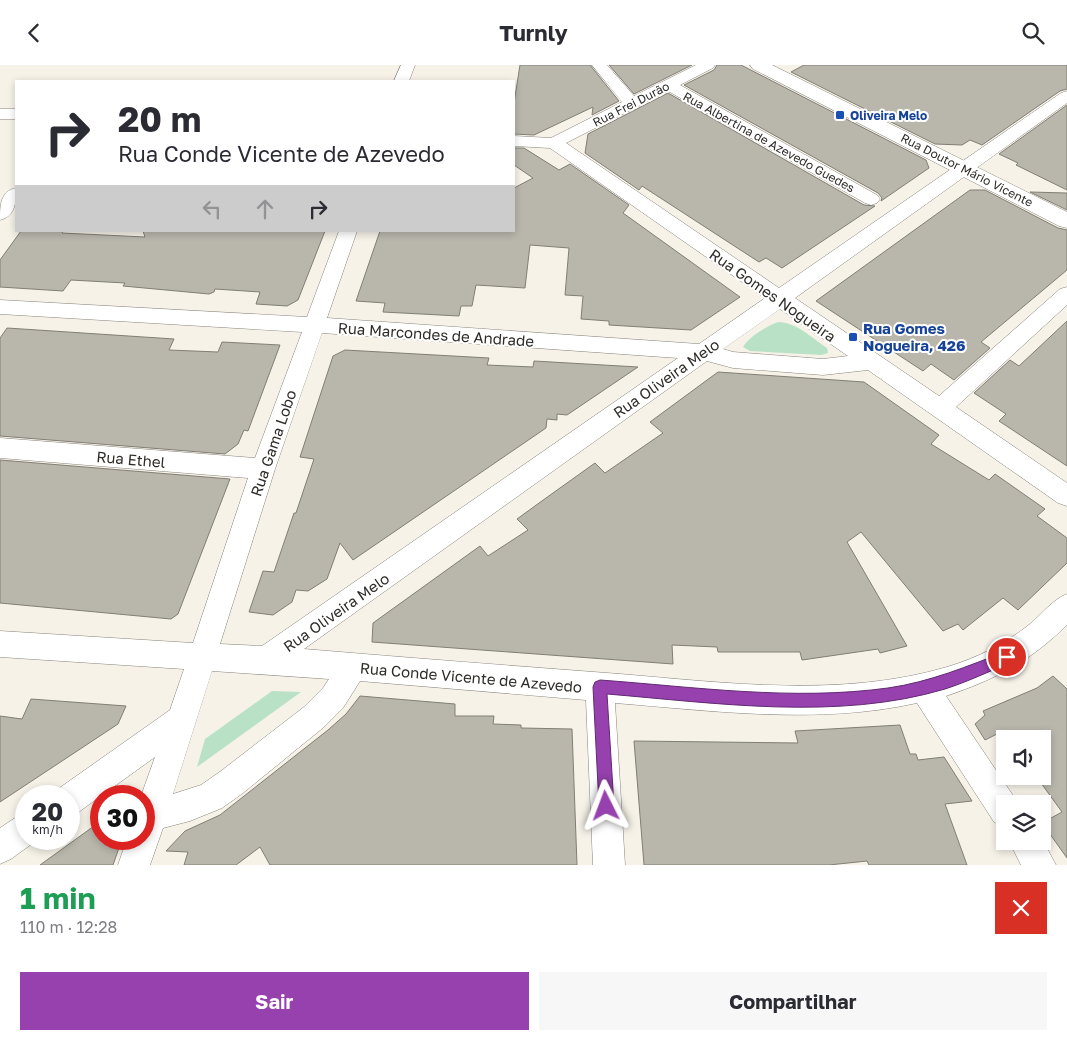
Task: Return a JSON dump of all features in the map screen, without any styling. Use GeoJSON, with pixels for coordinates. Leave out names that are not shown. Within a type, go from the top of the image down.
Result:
{"type":"FeatureCollection","features":[{"type":"Feature","properties":{"kind":"street"},"geometry":{"type":"LineString","coordinates":[[402,80],[408,65]]}},
{"type":"Feature","properties":{"kind":"street"},"geometry":{"type":"LineString","coordinates":[[599,65],[631,103]]}},
{"type":"Feature","properties":{"kind":"street","name":"Rua Frei Durão"},"geometry":{"type":"LineString","coordinates":[[554,143],[708,65]]}},
{"type":"Feature","properties":{"kind":"street","name":"Rua Doutor Mário Vicente"},"geometry":{"type":"LineString","coordinates":[[759,65],[1067,221]]}},
{"type":"Feature","properties":{"kind":"street","name":"Rua Albertina de Azevedo Guedes"},"geometry":{"type":"LineString","coordinates":[[668,85],[871,199]]}},
{"type":"Feature","properties":{"kind":"street","name":"Rua Oliveira Melo"},"geometry":{"type":"LineString","coordinates":[[266,660],[1067,96]]}},
{"type":"Feature","properties":{"kind":"street"},"geometry":{"type":"LineString","coordinates":[[0,113],[15,114]]}},
{"type":"Feature","properties":{"kind":"street"},"geometry":{"type":"LineString","coordinates":[[515,141],[554,143]]}},
{"type":"Feature","properties":{"kind":"street","name":"Rua Gomes Nogueira"},"geometry":{"type":"LineString","coordinates":[[554,143],[1067,496]]}},
{"type":"Feature","properties":{"kind":"street"},"geometry":{"type":"LineString","coordinates":[[0,214],[15,194]]}},
{"type":"Feature","properties":{"kind":"street","name":"Rua Gama Lobo"},"geometry":{"type":"LineString","coordinates":[[155,802],[262,469],[348,232]]}},
{"type":"Feature","properties":{"kind":"street"},"geometry":{"type":"LineString","coordinates":[[939,409],[1067,295]]}},
{"type":"Feature","properties":{"kind":"street","name":"Rua Marcondes de Andrade"},"geometry":{"type":"LineString","coordinates":[[0,307],[315,325],[702,353],[733,360],[822,367],[871,362]]}},
{"type":"Feature","properties":{"kind":"street","name":"Rua Ethel"},"geometry":{"type":"LineString","coordinates":[[0,448],[262,469]]}},
{"type":"Feature","properties":{"kind":"street","name":"Rua Conde Vicente de Azevedo"},"geometry":{"type":"LineString","coordinates":[[0,644],[266,660],[723,697],[806,700],[888,695],[972,673],[1007,657],[1040,633],[1067,607]]}},
{"type":"Feature","properties":{"kind":"street"},"geometry":{"type":"LineString","coordinates":[[155,825],[190,805],[210,797],[232,782],[314,717],[333,698],[353,667]]}},
{"type":"Feature","properties":{"kind":"street"},"geometry":{"type":"LineString","coordinates":[[600,687],[609,865]]}},
{"type":"Feature","properties":{"kind":"street"},"geometry":{"type":"LineString","coordinates":[[923,687],[996,797]]}},
{"type":"Feature","properties":{"kind":"street"},"geometry":{"type":"LineString","coordinates":[[80,792],[181,720]]}},
{"type":"Feature","properties":{"kind":"street"},"geometry":{"type":"LineString","coordinates":[[0,848],[15,837]]}},
{"type":"Feature","properties":{"kind":"street","name":"Rua Gama Lobo"},"geometry":{"type":"LineString","coordinates":[[134,865],[139,850]]}},
{"type":"Feature","properties":{"kind":"street"},"geometry":{"type":"LineString","coordinates":[[1031,850],[1040,865]]}},
{"type":"Feature","properties":{"kind":"green space"},"geometry":{"type":"Polygon","coordinates":[[[778,322],[804,331],[827,348],[828,353],[821,355],[750,351],[743,347],[749,339],[778,322]]]}},
{"type":"Feature","properties":{"kind":"green space"},"geometry":{"type":"Polygon","coordinates":[[[272,691],[301,692],[197,767],[205,739],[272,691]]]}},
{"type":"Feature","properties":{"kind":"building"},"geometry":{"type":"Polygon","coordinates":[[[520,65],[590,65],[619,101],[592,115],[593,107],[534,135],[515,134],[515,97],[520,65]]]}},
{"type":"Feature","properties":{"kind":"building"},"geometry":{"type":"Polygon","coordinates":[[[609,65],[692,65],[634,94],[609,65]]]}},
{"type":"Feature","properties":{"kind":"building"},"geometry":{"type":"Polygon","coordinates":[[[717,65],[741,65],[926,160],[929,168],[881,201],[882,198],[878,193],[684,85],[714,70],[717,65]]]}},
{"type":"Feature","properties":{"kind":"building"},"geometry":{"type":"Polygon","coordinates":[[[804,65],[1067,65],[1067,89],[1060,91],[982,145],[970,140],[962,145],[935,144],[791,72],[804,65]]]}},
{"type":"Feature","properties":{"kind":"building"},"geometry":{"type":"Polygon","coordinates":[[[668,93],[864,205],[875,206],[782,268],[766,258],[759,262],[642,186],[639,190],[585,153],[588,134],[668,93]]]}},
{"type":"Feature","properties":{"kind":"building"},"geometry":{"type":"Polygon","coordinates":[[[1067,105],[1067,190],[1016,165],[1018,163],[999,154],[1067,105]]]}},
{"type":"Feature","properties":{"kind":"building"},"geometry":{"type":"Polygon","coordinates":[[[515,148],[524,148],[559,170],[570,164],[629,205],[623,213],[740,297],[691,330],[609,325],[609,321],[581,319],[583,296],[565,295],[569,248],[530,245],[525,288],[476,285],[472,306],[461,306],[459,316],[383,312],[385,303],[356,301],[380,232],[515,232],[515,187],[533,178],[515,166],[515,148]]]}},
{"type":"Feature","properties":{"kind":"building"},"geometry":{"type":"Polygon","coordinates":[[[970,190],[985,190],[1058,228],[1067,230],[1067,270],[981,342],[990,348],[954,380],[931,364],[923,371],[816,301],[970,190]]]}},
{"type":"Feature","properties":{"kind":"building"},"geometry":{"type":"Polygon","coordinates":[[[1030,192],[1067,193],[1067,210],[1030,192]]]}},
{"type":"Feature","properties":{"kind":"building"},"geometry":{"type":"Polygon","coordinates":[[[20,232],[62,232],[145,237],[143,232],[325,232],[298,300],[287,306],[256,304],[260,292],[215,289],[214,292],[209,294],[123,286],[125,283],[71,280],[63,291],[0,287],[0,260],[20,232]]]}},
{"type":"Feature","properties":{"kind":"building"},"geometry":{"type":"Polygon","coordinates":[[[1067,321],[1067,466],[999,421],[1006,414],[974,393],[1010,360],[1019,366],[1067,321]]]}},
{"type":"Feature","properties":{"kind":"building"},"geometry":{"type":"Polygon","coordinates":[[[7,328],[174,339],[169,350],[218,352],[222,342],[280,345],[248,431],[244,430],[238,444],[225,454],[0,436],[0,338],[7,328]]]}},
{"type":"Feature","properties":{"kind":"building"},"geometry":{"type":"Polygon","coordinates":[[[345,350],[489,358],[487,365],[533,367],[534,361],[638,367],[567,415],[557,414],[557,420],[547,419],[546,428],[353,560],[340,543],[327,579],[308,591],[296,590],[292,602],[273,615],[249,612],[263,571],[274,572],[294,513],[296,513],[314,459],[300,457],[333,356],[345,350]]]}},
{"type":"Feature","properties":{"kind":"building"},"geometry":{"type":"Polygon","coordinates":[[[718,372],[864,382],[939,435],[931,444],[989,480],[995,474],[1045,509],[1037,516],[1067,538],[1067,563],[1018,610],[1003,598],[963,630],[958,624],[943,631],[861,532],[847,542],[907,646],[880,653],[878,649],[802,660],[800,652],[718,652],[717,647],[672,645],[673,664],[372,642],[373,623],[480,546],[488,556],[528,530],[517,519],[595,463],[605,473],[663,433],[650,422],[718,372]]]}},
{"type":"Feature","properties":{"kind":"building"},"geometry":{"type":"Polygon","coordinates":[[[0,460],[230,479],[178,614],[171,619],[0,603],[0,460]]]}},
{"type":"Feature","properties":{"kind":"building"},"geometry":{"type":"Polygon","coordinates":[[[1053,676],[1067,689],[1067,858],[1051,836],[1051,818],[1062,812],[1042,785],[1051,785],[1051,730],[996,730],[996,734],[985,740],[975,724],[985,715],[983,711],[1037,688],[1053,676]]]}},
{"type":"Feature","properties":{"kind":"building"},"geometry":{"type":"Polygon","coordinates":[[[360,696],[455,704],[455,716],[494,716],[493,724],[521,725],[521,728],[572,729],[577,865],[270,865],[260,847],[236,865],[184,865],[188,852],[166,851],[185,831],[220,815],[328,730],[346,714],[360,696]]]}},
{"type":"Feature","properties":{"kind":"building"},"geometry":{"type":"Polygon","coordinates":[[[31,699],[126,706],[118,724],[26,785],[15,785],[15,792],[0,802],[0,716],[22,719],[31,699]]]}},
{"type":"Feature","properties":{"kind":"building"},"geometry":{"type":"Polygon","coordinates":[[[900,725],[910,754],[916,754],[918,760],[944,757],[972,801],[945,804],[967,865],[869,865],[867,861],[829,865],[644,865],[634,741],[798,743],[795,731],[900,725]]]}},
{"type":"Feature","properties":{"kind":"building"},"geometry":{"type":"Polygon","coordinates":[[[90,829],[90,850],[118,850],[113,865],[40,865],[61,850],[80,850],[80,836],[90,829]]]}},
{"type":"Feature","properties":{"kind":"place","name":"Oliveira Melo"},"geometry":{"type":"Point","coordinates":[840,115]}},
{"type":"Feature","properties":{"kind":"place","name":"Rua Gomes Nogueira, 426"},"geometry":{"type":"Point","coordinates":[853,337]}},
{"type":"Feature","properties":{"kind":"route"},"geometry":{"type":"LineString","coordinates":[[606,806],[600,687],[723,697],[806,700],[888,695],[945,682],[972,673],[1007,657]]}}]}
